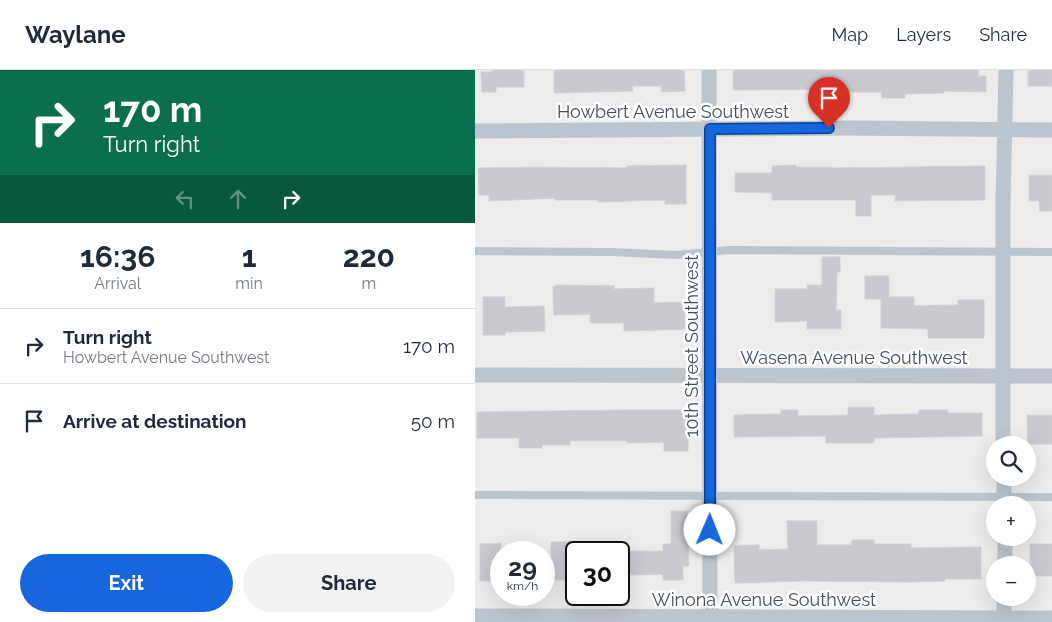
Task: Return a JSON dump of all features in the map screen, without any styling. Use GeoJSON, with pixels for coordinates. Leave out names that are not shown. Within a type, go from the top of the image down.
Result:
{"type":"FeatureCollection","features":[{"type":"Feature","properties":{"kind":"street","name":"10th Street Southwest"},"geometry":{"type":"LineString","coordinates":[[709,70],[710,620]]}},
{"type":"Feature","properties":{"kind":"street"},"geometry":{"type":"LineString","coordinates":[[1003,436],[1003,204],[1006,70]]}},
{"type":"Feature","properties":{"kind":"street","name":"Howbert Avenue Southwest"},"geometry":{"type":"LineString","coordinates":[[475,131],[710,129],[1052,130]]}},
{"type":"Feature","properties":{"kind":"street","name":"Wasena Avenue Southwest"},"geometry":{"type":"LineString","coordinates":[[475,375],[1052,376]]}},
{"type":"Feature","properties":{"kind":"street"},"geometry":{"type":"LineString","coordinates":[[1004,606],[1004,620]]}},
{"type":"Feature","properties":{"kind":"street","name":"Winona Avenue Southwest"},"geometry":{"type":"LineString","coordinates":[[475,616],[710,620],[1004,620],[1052,618]]}},
{"type":"Feature","properties":{"kind":"lane"},"geometry":{"type":"LineString","coordinates":[[475,251],[610,252],[677,255],[730,250],[1052,252]]}},
{"type":"Feature","properties":{"kind":"lane"},"geometry":{"type":"LineString","coordinates":[[475,495],[711,496],[986,501]]}},
{"type":"Feature","properties":{"kind":"lane"},"geometry":{"type":"LineString","coordinates":[[1036,498],[1052,497]]}},
{"type":"Feature","properties":{"kind":"building"},"geometry":{"type":"Polygon","coordinates":[[[492,70],[524,70],[524,87],[496,87],[496,92],[482,92],[481,72],[492,72],[492,70]]]}},
{"type":"Feature","properties":{"kind":"building"},"geometry":{"type":"Polygon","coordinates":[[[554,70],[684,70],[685,91],[662,92],[661,86],[632,86],[633,91],[554,93],[554,70]]]}},
{"type":"Feature","properties":{"kind":"building"},"geometry":{"type":"Polygon","coordinates":[[[733,70],[979,70],[978,76],[986,76],[986,92],[944,91],[944,93],[905,94],[905,98],[882,98],[881,92],[844,92],[844,89],[733,90],[733,70]]]}},
{"type":"Feature","properties":{"kind":"building"},"geometry":{"type":"Polygon","coordinates":[[[1028,70],[1052,70],[1052,86],[1028,86],[1028,70]]]}},
{"type":"Feature","properties":{"kind":"building"},"geometry":{"type":"Polygon","coordinates":[[[686,165],[686,204],[665,204],[665,200],[597,202],[597,200],[555,200],[555,198],[489,201],[489,195],[479,195],[478,168],[627,168],[627,166],[686,165]]]}},
{"type":"Feature","properties":{"kind":"building"},"geometry":{"type":"Polygon","coordinates":[[[796,165],[796,167],[833,168],[985,166],[985,200],[895,201],[895,195],[871,195],[871,216],[856,216],[856,200],[772,200],[772,193],[735,192],[735,173],[772,173],[772,166],[796,165]]]}},
{"type":"Feature","properties":{"kind":"building"},"geometry":{"type":"Polygon","coordinates":[[[1029,175],[1052,175],[1052,211],[1040,211],[1039,201],[1029,201],[1029,175]]]}},
{"type":"Feature","properties":{"kind":"building"},"geometry":{"type":"Polygon","coordinates":[[[822,257],[840,257],[840,272],[837,272],[836,310],[841,310],[841,329],[807,329],[807,321],[775,322],[775,289],[807,289],[807,285],[822,285],[822,257]]]}},
{"type":"Feature","properties":{"kind":"building"},"geometry":{"type":"Polygon","coordinates":[[[865,276],[889,276],[889,297],[914,297],[914,306],[958,305],[958,300],[984,300],[984,338],[928,338],[928,329],[881,328],[881,299],[865,299],[865,276]]]}},
{"type":"Feature","properties":{"kind":"building"},"geometry":{"type":"Polygon","coordinates":[[[557,285],[614,286],[614,289],[654,288],[654,303],[685,302],[685,329],[624,331],[624,323],[590,323],[590,314],[554,315],[553,287],[557,285]]]}},
{"type":"Feature","properties":{"kind":"building"},"geometry":{"type":"Polygon","coordinates":[[[483,297],[505,297],[505,307],[544,306],[545,331],[505,332],[505,335],[483,335],[483,297]]]}},
{"type":"Feature","properties":{"kind":"building"},"geometry":{"type":"Polygon","coordinates":[[[848,407],[874,407],[874,415],[919,414],[919,410],[948,410],[948,413],[982,413],[982,436],[874,438],[874,443],[826,443],[826,436],[734,437],[734,415],[781,414],[781,410],[798,410],[798,416],[848,415],[848,407]]]}},
{"type":"Feature","properties":{"kind":"building"},"geometry":{"type":"Polygon","coordinates":[[[688,410],[688,451],[664,451],[664,442],[570,441],[570,445],[542,445],[542,448],[519,448],[519,438],[477,438],[477,412],[688,410]]]}},
{"type":"Feature","properties":{"kind":"building"},"geometry":{"type":"Polygon","coordinates":[[[1027,415],[1052,415],[1052,444],[1036,444],[1036,436],[1028,436],[1027,415]]]}},
{"type":"Feature","properties":{"kind":"building"},"geometry":{"type":"Polygon","coordinates":[[[671,511],[687,511],[689,566],[683,566],[683,580],[663,580],[663,574],[630,575],[630,551],[663,551],[663,544],[671,544],[671,511]]]}},
{"type":"Feature","properties":{"kind":"building"},"geometry":{"type":"Polygon","coordinates":[[[787,521],[817,521],[817,545],[851,545],[852,540],[874,540],[874,544],[911,544],[911,548],[981,547],[981,579],[945,579],[945,581],[911,582],[805,581],[735,583],[734,546],[759,545],[759,550],[788,549],[787,521]]]}},
{"type":"Feature","properties":{"kind":"building"},"geometry":{"type":"Polygon","coordinates":[[[555,542],[565,542],[565,580],[555,580],[555,542]]]}},
{"type":"Feature","properties":{"kind":"building"},"geometry":{"type":"Polygon","coordinates":[[[480,544],[490,544],[490,581],[480,581],[480,544]]]}},
{"type":"Feature","properties":{"kind":"building"},"geometry":{"type":"Polygon","coordinates":[[[1052,544],[1052,576],[1036,576],[1036,556],[1030,556],[1030,546],[1052,544]]]}},
{"type":"Feature","properties":{"kind":"route"},"geometry":{"type":"LineString","coordinates":[[710,530],[710,129],[829,128]]}}]}
